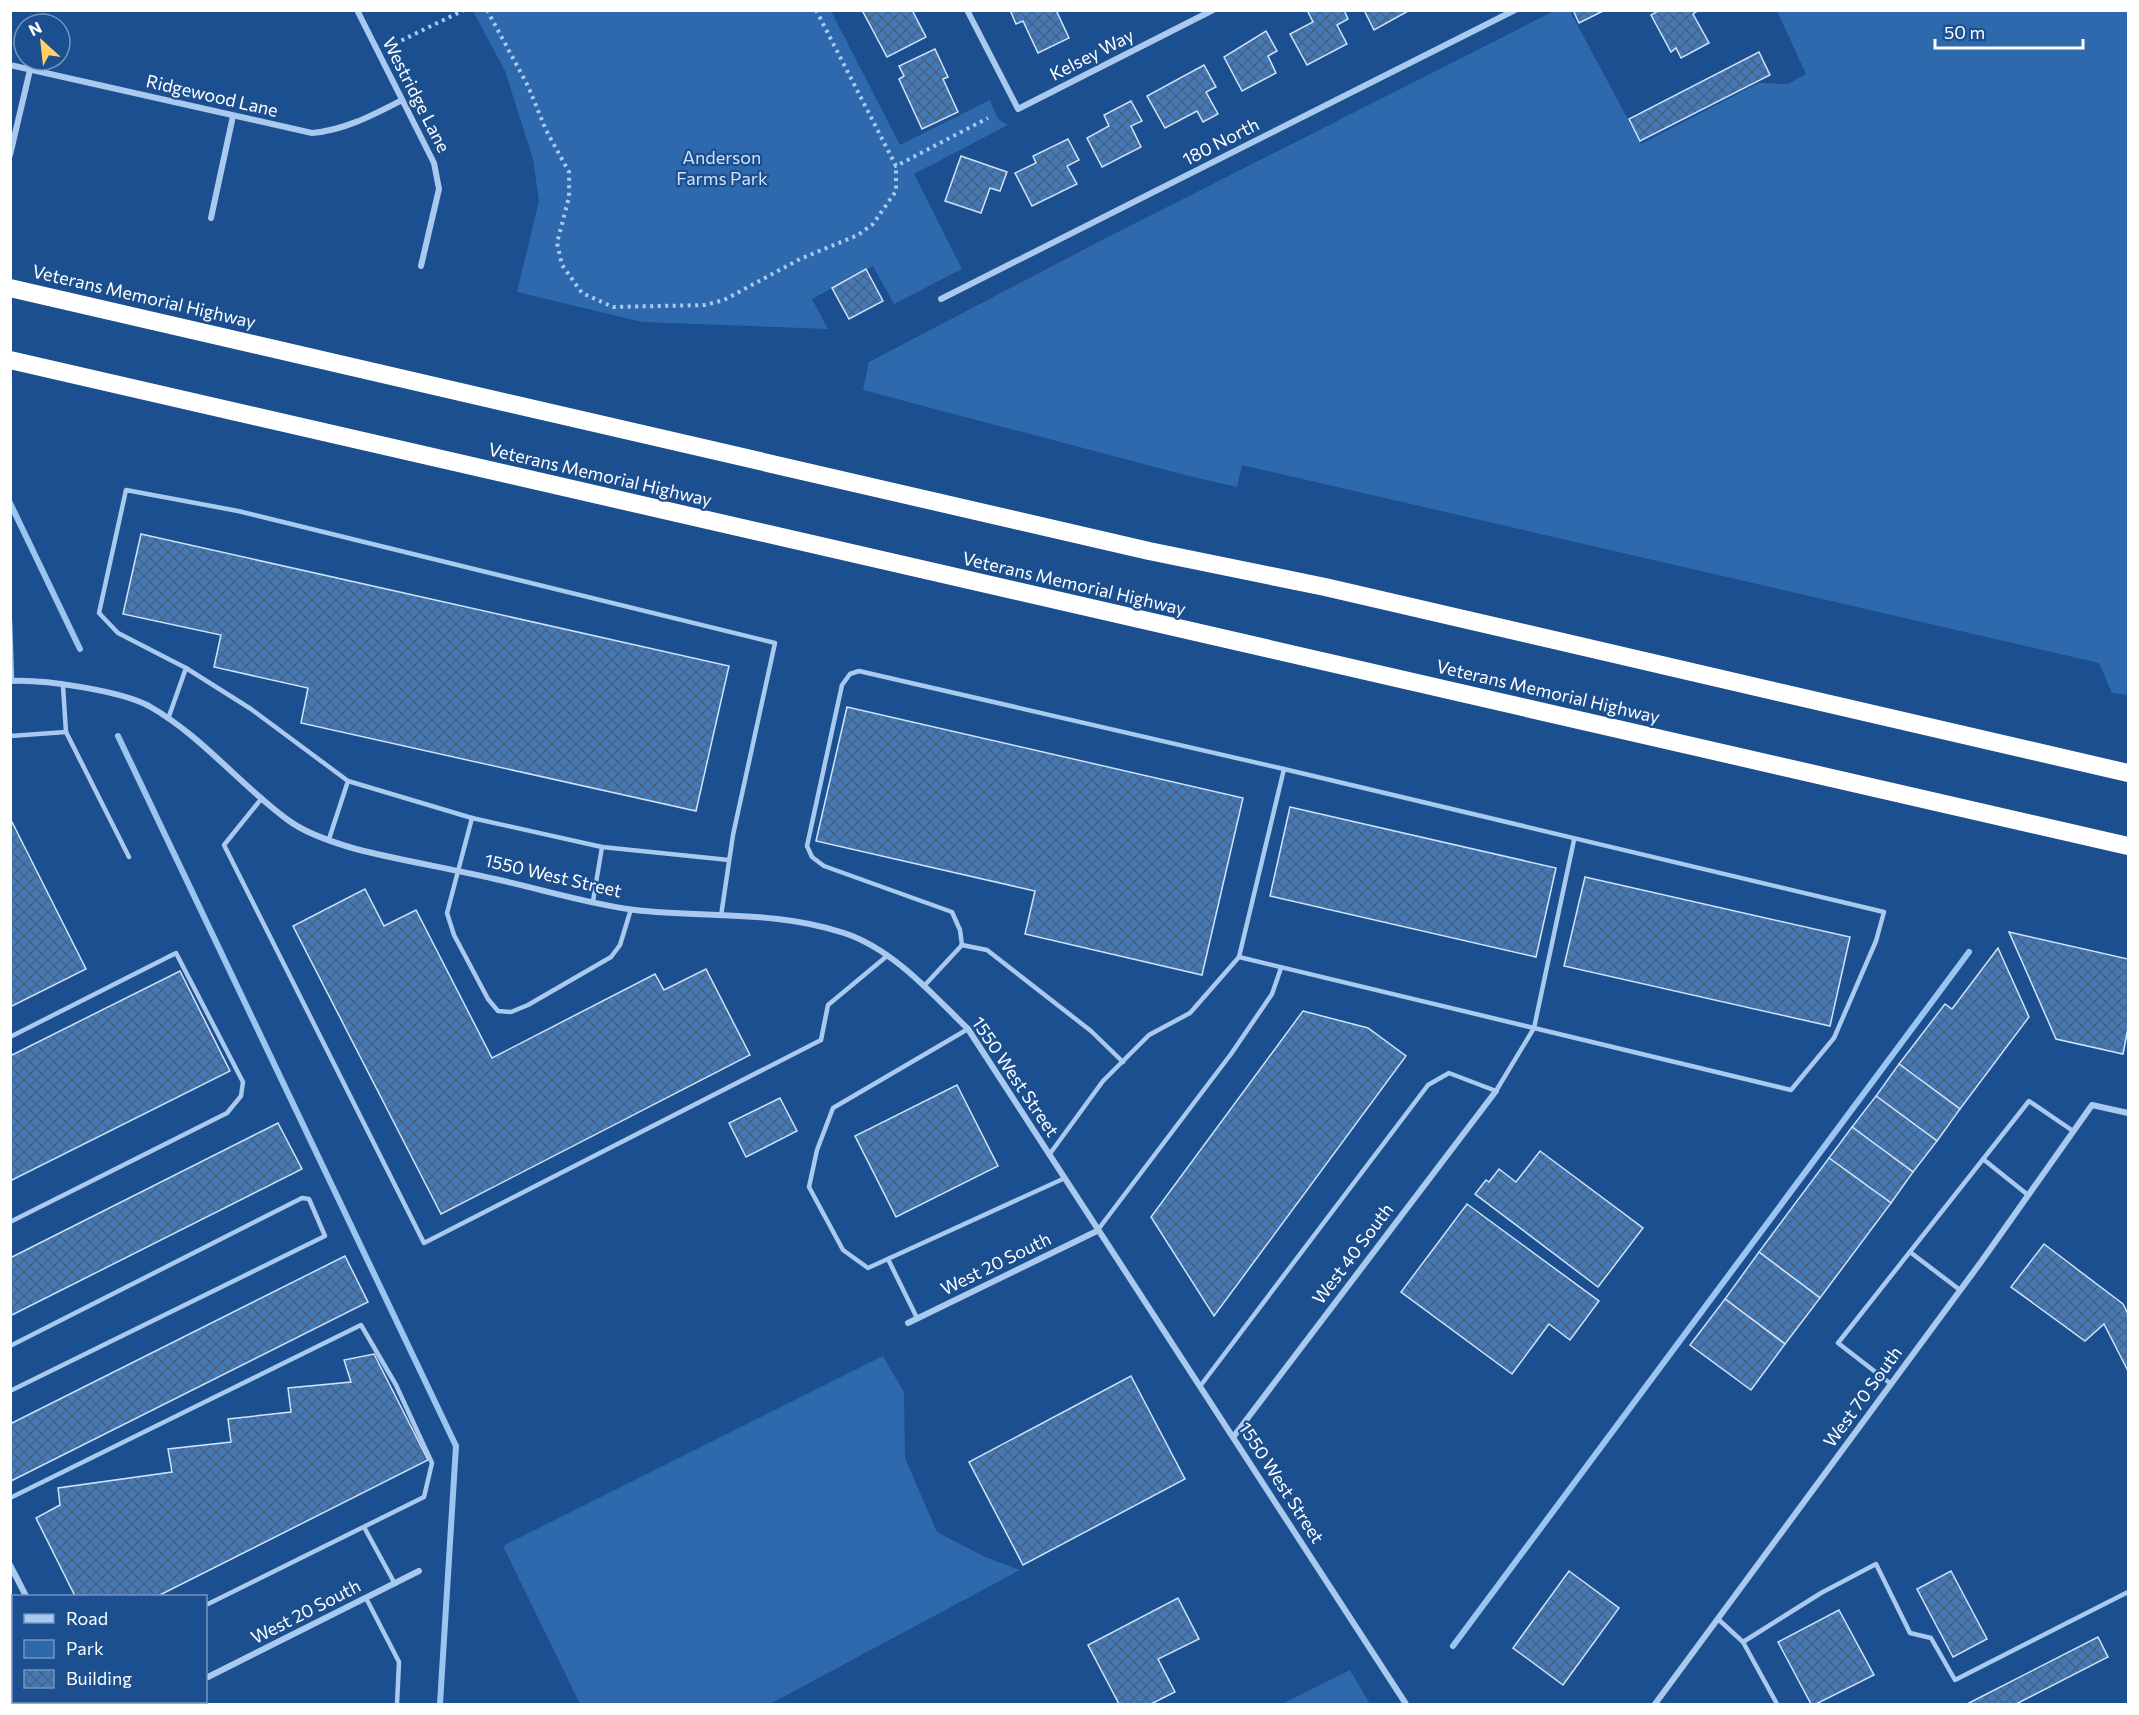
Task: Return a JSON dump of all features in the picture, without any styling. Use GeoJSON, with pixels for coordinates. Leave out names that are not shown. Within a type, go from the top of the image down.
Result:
{"type":"FeatureCollection","features":[{"type":"Feature","properties":{"kind":"highway","name":"Veterans Memorial Highway"},"geometry":{"type":"LineString","coordinates":[[10,288],[1149,551],[1325,587],[2128,773]]}},
{"type":"Feature","properties":{"kind":"highway","name":"Veterans Memorial Highway"},"geometry":{"type":"LineString","coordinates":[[10,360],[2128,846]]}},
{"type":"Feature","properties":{"kind":"street","name":"Westridge Lane"},"geometry":{"type":"LineString","coordinates":[[357,10],[438,177],[439,189],[421,266]]}},
{"type":"Feature","properties":{"kind":"street","name":"Kelsey Way"},"geometry":{"type":"LineString","coordinates":[[967,10],[1018,109],[1213,10]]}},
{"type":"Feature","properties":{"kind":"street","name":"180 North"},"geometry":{"type":"LineString","coordinates":[[941,299],[1515,10]]}},
{"type":"Feature","properties":{"kind":"street"},"geometry":{"type":"LineString","coordinates":[[10,155],[30,72]]}},
{"type":"Feature","properties":{"kind":"street","name":"Ridgewood Lane"},"geometry":{"type":"LineString","coordinates":[[39,72],[312,133],[331,131],[352,124],[402,100]]}},
{"type":"Feature","properties":{"kind":"street"},"geometry":{"type":"LineString","coordinates":[[211,218],[233,116]]}},
{"type":"Feature","properties":{"kind":"street","name":"1550 West Street"},"geometry":{"type":"LineString","coordinates":[[11,680],[122,694],[168,719],[192,736],[290,822],[354,849],[631,909],[695,916],[742,915],[801,922],[846,933],[887,956],[924,986],[968,1029],[1406,1704]]}},
{"type":"Feature","properties":{"kind":"street","name":"West 40 South"},"geometry":{"type":"LineString","coordinates":[[1234,1436],[1496,1091]]}},
{"type":"Feature","properties":{"kind":"street","name":"West 70 South"},"geometry":{"type":"LineString","coordinates":[[1655,1704],[1960,1290],[2092,1105],[2128,1113]]}},
{"type":"Feature","properties":{"kind":"street","name":"West 20 South"},"geometry":{"type":"LineString","coordinates":[[908,1323],[1097,1231]]}},
{"type":"Feature","properties":{"kind":"street"},"geometry":{"type":"LineString","coordinates":[[10,1565],[25,1595]]}},
{"type":"Feature","properties":{"kind":"street","name":"West 20 South"},"geometry":{"type":"LineString","coordinates":[[207,1678],[419,1571]]}},
{"type":"Feature","properties":{"kind":"lane"},"geometry":{"type":"LineString","coordinates":[[721,916],[729,860],[775,644],[238,511],[126,490],[99,613],[118,633],[186,668],[251,709],[348,781],[472,818],[602,847],[729,860]]}},
{"type":"Feature","properties":{"kind":"lane"},"geometry":{"type":"LineString","coordinates":[[10,621],[11,680]]}},
{"type":"Feature","properties":{"kind":"lane"},"geometry":{"type":"LineString","coordinates":[[168,719],[186,668]]}},
{"type":"Feature","properties":{"kind":"lane"},"geometry":{"type":"LineString","coordinates":[[962,945],[960,930],[952,912],[824,866],[813,857],[807,846],[842,685],[850,674],[859,671],[1284,769],[1574,840],[1884,912],[1876,940],[1834,1038],[1791,1090],[1239,957]]}},
{"type":"Feature","properties":{"kind":"lane"},"geometry":{"type":"LineString","coordinates":[[63,686],[66,732],[129,857]]}},
{"type":"Feature","properties":{"kind":"lane"},"geometry":{"type":"LineString","coordinates":[[10,736],[66,732]]}},
{"type":"Feature","properties":{"kind":"lane"},"geometry":{"type":"LineString","coordinates":[[1049,1155],[1103,1081],[1149,1035],[1190,1013],[1239,957],[1284,769]]}},
{"type":"Feature","properties":{"kind":"lane"},"geometry":{"type":"LineString","coordinates":[[329,839],[348,781]]}},
{"type":"Feature","properties":{"kind":"lane"},"geometry":{"type":"LineString","coordinates":[[262,798],[224,845],[424,1243],[821,1040],[828,1005],[887,956]]}},
{"type":"Feature","properties":{"kind":"lane"},"geometry":{"type":"LineString","coordinates":[[472,818],[447,913],[454,934],[488,999],[498,1011],[511,1012],[528,1005],[611,957],[620,945],[631,909]]}},
{"type":"Feature","properties":{"kind":"lane"},"geometry":{"type":"LineString","coordinates":[[1201,1385],[1428,1085],[1449,1073],[1496,1091],[1534,1028],[1574,840]]}},
{"type":"Feature","properties":{"kind":"lane"},"geometry":{"type":"LineString","coordinates":[[593,901],[602,847]]}},
{"type":"Feature","properties":{"kind":"lane"},"geometry":{"type":"LineString","coordinates":[[924,986],[962,945]]}},
{"type":"Feature","properties":{"kind":"lane"},"geometry":{"type":"LineString","coordinates":[[962,945],[987,950],[1091,1031],[1123,1062]]}},
{"type":"Feature","properties":{"kind":"lane"},"geometry":{"type":"LineString","coordinates":[[10,1037],[176,953],[243,1082],[241,1096],[227,1113],[10,1222]]}},
{"type":"Feature","properties":{"kind":"lane"},"geometry":{"type":"LineString","coordinates":[[1097,1231],[1231,1054],[1272,994],[1281,968]]}},
{"type":"Feature","properties":{"kind":"lane"},"geometry":{"type":"LineString","coordinates":[[968,1029],[833,1108],[817,1150],[809,1187],[843,1250],[868,1268],[1065,1179]]}},
{"type":"Feature","properties":{"kind":"lane"},"geometry":{"type":"LineString","coordinates":[[1891,1384],[1838,1343],[2029,1101],[2073,1131]]}},
{"type":"Feature","properties":{"kind":"lane"},"geometry":{"type":"LineString","coordinates":[[1983,1159],[2028,1195]]}},
{"type":"Feature","properties":{"kind":"lane"},"geometry":{"type":"LineString","coordinates":[[10,1346],[302,1198],[309,1199],[325,1236],[10,1391]]}},
{"type":"Feature","properties":{"kind":"lane"},"geometry":{"type":"LineString","coordinates":[[1910,1252],[1960,1290]]}},
{"type":"Feature","properties":{"kind":"lane"},"geometry":{"type":"LineString","coordinates":[[888,1259],[917,1318]]}},
{"type":"Feature","properties":{"kind":"lane"},"geometry":{"type":"LineString","coordinates":[[10,1498],[361,1325],[396,1385],[432,1463],[424,1497],[207,1605]]}},
{"type":"Feature","properties":{"kind":"lane"},"geometry":{"type":"LineString","coordinates":[[364,1527],[395,1584]]}},
{"type":"Feature","properties":{"kind":"lane"},"geometry":{"type":"LineString","coordinates":[[1743,1642],[1821,1593],[1876,1564],[1910,1633],[1931,1638],[1955,1680],[2128,1592]]}},
{"type":"Feature","properties":{"kind":"lane"},"geometry":{"type":"LineString","coordinates":[[366,1598],[399,1662],[397,1704]]}},
{"type":"Feature","properties":{"kind":"lane"},"geometry":{"type":"LineString","coordinates":[[1718,1619],[1743,1642],[1777,1704]]}},
{"type":"Feature","properties":{"kind":"path"},"geometry":{"type":"LineString","coordinates":[[387,48],[464,10]]}},
{"type":"Feature","properties":{"kind":"path"},"geometry":{"type":"LineString","coordinates":[[487,10],[528,86],[546,130],[569,172],[569,197],[556,243],[562,265],[582,293],[613,307],[705,305],[724,300],[800,259],[858,235],[873,224],[896,191],[896,166],[816,10]]}},
{"type":"Feature","properties":{"kind":"path"},"geometry":{"type":"LineString","coordinates":[[896,166],[988,118]]}},
{"type":"Feature","properties":{"kind":"green space","name":"Anderson Farms Park"},"geometry":{"type":"Polygon","coordinates":[[[473,11],[831,11],[900,145],[990,100],[998,119],[1008,125],[914,174],[962,269],[894,304],[873,266],[812,299],[828,329],[642,322],[517,292],[539,201],[533,159],[505,71],[473,11]]]}},
{"type":"Feature","properties":{"kind":"green space"},"geometry":{"type":"Polygon","coordinates":[[[1554,11],[1570,11],[1641,144],[1759,83],[1788,84],[1806,74],[1777,11],[2128,11],[2128,695],[2112,693],[2099,663],[1242,465],[1237,487],[863,390],[869,362],[1104,239],[1554,11]]]}},
{"type":"Feature","properties":{"kind":"green space"},"geometry":{"type":"Polygon","coordinates":[[[883,1356],[904,1392],[905,1458],[937,1532],[985,1557],[1020,1570],[770,1704],[580,1704],[503,1546],[883,1356]]]}},
{"type":"Feature","properties":{"kind":"green space"},"geometry":{"type":"Polygon","coordinates":[[[1350,1670],[1370,1704],[1282,1704],[1350,1670]]]}},
{"type":"Feature","properties":{"kind":"building"},"geometry":{"type":"Polygon","coordinates":[[[862,10],[912,10],[926,37],[887,57],[862,10]]]}},
{"type":"Feature","properties":{"kind":"building"},"geometry":{"type":"Polygon","coordinates":[[[1010,10],[1056,10],[1069,38],[1038,53],[1023,21],[1016,24],[1010,10]]]}},
{"type":"Feature","properties":{"kind":"building"},"geometry":{"type":"Polygon","coordinates":[[[1311,10],[1344,10],[1348,19],[1337,25],[1347,44],[1307,65],[1290,34],[1313,22],[1308,12],[1311,10]]]}},
{"type":"Feature","properties":{"kind":"building"},"geometry":{"type":"Polygon","coordinates":[[[1364,10],[1410,10],[1374,30],[1364,10]]]}},
{"type":"Feature","properties":{"kind":"building"},"geometry":{"type":"Polygon","coordinates":[[[1573,10],[1605,10],[1579,23],[1573,10]]]}},
{"type":"Feature","properties":{"kind":"building"},"geometry":{"type":"Polygon","coordinates":[[[1660,10],[1699,10],[1693,14],[1709,43],[1681,58],[1676,48],[1671,52],[1651,15],[1660,10]]]}},
{"type":"Feature","properties":{"kind":"building"},"geometry":{"type":"Polygon","coordinates":[[[1266,31],[1277,51],[1268,56],[1276,73],[1242,91],[1224,57],[1266,31]]]}},
{"type":"Feature","properties":{"kind":"building"},"geometry":{"type":"Polygon","coordinates":[[[935,49],[948,77],[943,79],[958,112],[922,129],[899,79],[904,76],[899,66],[935,49]]]}},
{"type":"Feature","properties":{"kind":"building"},"geometry":{"type":"Polygon","coordinates":[[[1759,52],[1770,75],[1640,141],[1629,119],[1759,52]]]}},
{"type":"Feature","properties":{"kind":"building"},"geometry":{"type":"Polygon","coordinates":[[[1204,65],[1216,87],[1206,92],[1218,114],[1203,122],[1197,111],[1165,128],[1147,96],[1204,65]]]}},
{"type":"Feature","properties":{"kind":"building"},"geometry":{"type":"Polygon","coordinates":[[[1131,101],[1142,121],[1131,126],[1141,147],[1102,167],[1087,138],[1109,126],[1104,115],[1131,101]]]}},
{"type":"Feature","properties":{"kind":"building"},"geometry":{"type":"Polygon","coordinates":[[[1068,139],[1079,160],[1067,166],[1077,184],[1032,206],[1015,173],[1036,163],[1033,156],[1068,139]]]}},
{"type":"Feature","properties":{"kind":"building"},"geometry":{"type":"Polygon","coordinates":[[[961,156],[1007,172],[1000,191],[990,188],[981,213],[945,201],[961,156]]]}},
{"type":"Feature","properties":{"kind":"building"},"geometry":{"type":"Polygon","coordinates":[[[866,269],[883,301],[849,319],[832,288],[866,269]]]}},
{"type":"Feature","properties":{"kind":"building"},"geometry":{"type":"Polygon","coordinates":[[[141,534],[729,666],[696,811],[301,723],[308,688],[214,667],[221,635],[123,614],[141,534]]]}},
{"type":"Feature","properties":{"kind":"building"},"geometry":{"type":"Polygon","coordinates":[[[847,707],[1243,798],[1202,975],[1025,934],[1035,891],[816,841],[847,707]]]}},
{"type":"Feature","properties":{"kind":"building"},"geometry":{"type":"Polygon","coordinates":[[[1290,807],[1556,868],[1536,957],[1270,896],[1290,807]]]}},
{"type":"Feature","properties":{"kind":"building"},"geometry":{"type":"Polygon","coordinates":[[[10,818],[86,969],[10,1007],[10,818]]]}},
{"type":"Feature","properties":{"kind":"building"},"geometry":{"type":"Polygon","coordinates":[[[1585,877],[1850,937],[1830,1026],[1564,966],[1585,877]]]}},
{"type":"Feature","properties":{"kind":"building"},"geometry":{"type":"Polygon","coordinates":[[[365,889],[384,926],[416,910],[492,1058],[655,974],[664,990],[706,969],[750,1055],[441,1214],[293,926],[365,889]]]}},
{"type":"Feature","properties":{"kind":"building"},"geometry":{"type":"Polygon","coordinates":[[[2009,932],[2128,959],[2128,1028],[2123,1054],[2056,1039],[2009,932]]]}},
{"type":"Feature","properties":{"kind":"building"},"geometry":{"type":"Polygon","coordinates":[[[1998,948],[2029,1017],[1960,1109],[1899,1064],[1945,1004],[1952,1009],[1998,948]]]}},
{"type":"Feature","properties":{"kind":"building"},"geometry":{"type":"Polygon","coordinates":[[[180,971],[230,1071],[10,1181],[10,1056],[180,971]]]}},
{"type":"Feature","properties":{"kind":"building"},"geometry":{"type":"Polygon","coordinates":[[[1303,1011],[1368,1028],[1406,1056],[1214,1316],[1151,1217],[1303,1011]]]}},
{"type":"Feature","properties":{"kind":"building"},"geometry":{"type":"Polygon","coordinates":[[[1899,1064],[1960,1109],[1937,1141],[1876,1096],[1899,1064]]]}},
{"type":"Feature","properties":{"kind":"building"},"geometry":{"type":"Polygon","coordinates":[[[957,1085],[998,1166],[896,1217],[855,1136],[957,1085]]]}},
{"type":"Feature","properties":{"kind":"building"},"geometry":{"type":"Polygon","coordinates":[[[1876,1096],[1937,1141],[1913,1172],[1852,1127],[1876,1096]]]}},
{"type":"Feature","properties":{"kind":"building"},"geometry":{"type":"Polygon","coordinates":[[[780,1098],[797,1131],[746,1157],[729,1123],[780,1098]]]}},
{"type":"Feature","properties":{"kind":"building"},"geometry":{"type":"Polygon","coordinates":[[[278,1123],[302,1169],[10,1316],[10,1258],[278,1123]]]}},
{"type":"Feature","properties":{"kind":"building"},"geometry":{"type":"Polygon","coordinates":[[[1852,1127],[1913,1172],[1891,1203],[1829,1158],[1852,1127]]]}},
{"type":"Feature","properties":{"kind":"building"},"geometry":{"type":"Polygon","coordinates":[[[1540,1151],[1643,1228],[1598,1287],[1475,1194],[1499,1169],[1516,1182],[1540,1151]]]}},
{"type":"Feature","properties":{"kind":"building"},"geometry":{"type":"Polygon","coordinates":[[[1829,1158],[1891,1203],[1820,1298],[1759,1252],[1829,1158]]]}},
{"type":"Feature","properties":{"kind":"building"},"geometry":{"type":"Polygon","coordinates":[[[1467,1204],[1599,1301],[1570,1340],[1549,1324],[1512,1374],[1401,1292],[1467,1204]]]}},
{"type":"Feature","properties":{"kind":"building"},"geometry":{"type":"Polygon","coordinates":[[[2044,1244],[2123,1304],[2128,1314],[2128,1371],[2104,1324],[2085,1341],[2011,1287],[2044,1244]]]}},
{"type":"Feature","properties":{"kind":"building"},"geometry":{"type":"Polygon","coordinates":[[[1759,1252],[1820,1298],[1785,1344],[1725,1299],[1759,1252]]]}},
{"type":"Feature","properties":{"kind":"building"},"geometry":{"type":"Polygon","coordinates":[[[345,1256],[368,1302],[11,1481],[10,1424],[345,1256]]]}},
{"type":"Feature","properties":{"kind":"building"},"geometry":{"type":"Polygon","coordinates":[[[1725,1299],[1785,1344],[1751,1390],[1690,1345],[1725,1299]]]}},
{"type":"Feature","properties":{"kind":"building"},"geometry":{"type":"Polygon","coordinates":[[[374,1354],[428,1460],[160,1595],[74,1595],[36,1518],[60,1505],[58,1488],[172,1472],[168,1449],[231,1442],[228,1419],[291,1412],[288,1388],[351,1382],[344,1360],[374,1354]]]}},
{"type":"Feature","properties":{"kind":"building"},"geometry":{"type":"Polygon","coordinates":[[[1131,1376],[1185,1479],[1023,1565],[969,1462],[1131,1376]]]}},
{"type":"Feature","properties":{"kind":"building"},"geometry":{"type":"Polygon","coordinates":[[[1569,1571],[1619,1608],[1563,1685],[1513,1648],[1569,1571]]]}},
{"type":"Feature","properties":{"kind":"building"},"geometry":{"type":"Polygon","coordinates":[[[1951,1571],[1987,1639],[1953,1657],[1917,1589],[1951,1571]]]}},
{"type":"Feature","properties":{"kind":"building"},"geometry":{"type":"Polygon","coordinates":[[[1178,1598],[1199,1639],[1158,1659],[1175,1692],[1151,1704],[1119,1704],[1088,1645],[1178,1598]]]}},
{"type":"Feature","properties":{"kind":"building"},"geometry":{"type":"Polygon","coordinates":[[[1839,1610],[1874,1675],[1816,1704],[1811,1704],[1778,1642],[1839,1610]]]}},
{"type":"Feature","properties":{"kind":"building"},"geometry":{"type":"Polygon","coordinates":[[[2098,1637],[2108,1657],[2016,1704],[1967,1704],[2098,1637]]]}},
{"type":"Feature","properties":{"kind":"building"},"geometry":{"type":"Polygon","coordinates":[[[10,1666],[12,1666],[12,1703],[37,1704],[10,1704],[10,1666]]]}},
{"type":"Feature","properties":{"kind":"waterway"},"geometry":{"type":"LineString","coordinates":[[10,503],[80,649]]}},
{"type":"Feature","properties":{"kind":"waterway"},"geometry":{"type":"LineString","coordinates":[[118,736],[456,1446],[440,1704]]}},
{"type":"Feature","properties":{"kind":"waterway"},"geometry":{"type":"LineString","coordinates":[[1453,1646],[1969,952]]}}]}
